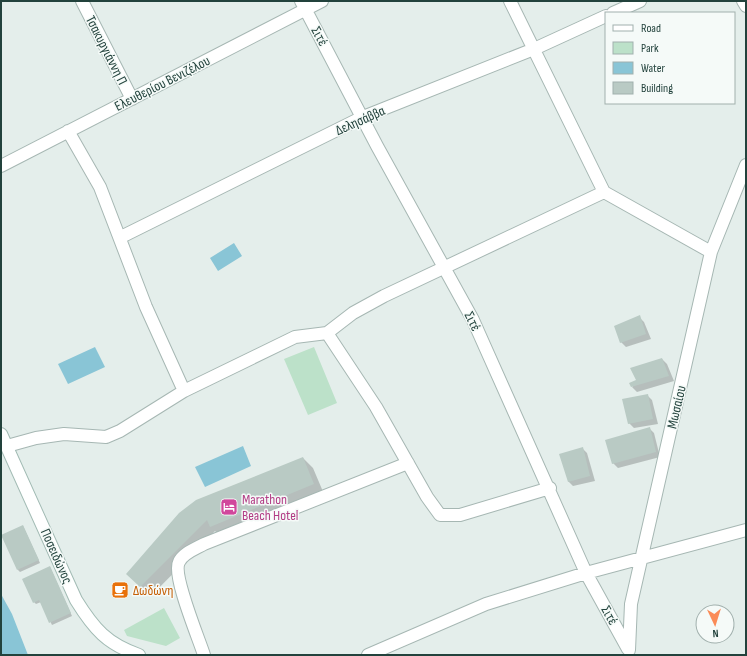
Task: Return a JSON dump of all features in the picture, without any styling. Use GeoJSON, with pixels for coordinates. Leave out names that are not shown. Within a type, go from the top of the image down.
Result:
{"type":"FeatureCollection","features":[{"type":"Feature","properties":{"kind":"street","name":"Τσακυργιάννη Π"},"geometry":{"type":"LineString","coordinates":[[82,1],[132,99]]}},
{"type":"Feature","properties":{"kind":"street","name":"Ελευθερίου Βενιζέλου"},"geometry":{"type":"LineString","coordinates":[[1,166],[132,99],[304,5],[322,1]]}},
{"type":"Feature","properties":{"kind":"street"},"geometry":{"type":"LineString","coordinates":[[510,1],[604,192],[711,252]]}},
{"type":"Feature","properties":{"kind":"street"},"geometry":{"type":"LineString","coordinates":[[615,12],[640,1]]}},
{"type":"Feature","properties":{"kind":"street"},"geometry":{"type":"LineString","coordinates":[[743,1],[746,6]]}},
{"type":"Feature","properties":{"kind":"street","name":"Σιτέ"},"geometry":{"type":"LineString","coordinates":[[304,5],[473,320],[550,488],[586,572],[629,652]]}},
{"type":"Feature","properties":{"kind":"street","name":"Δελησάββα"},"geometry":{"type":"LineString","coordinates":[[121,237],[363,117],[534,49],[605,16]]}},
{"type":"Feature","properties":{"kind":"street"},"geometry":{"type":"LineString","coordinates":[[68,131],[100,187],[121,237],[146,306],[184,391]]}},
{"type":"Feature","properties":{"kind":"street","name":"Μωσαίου"},"geometry":{"type":"LineString","coordinates":[[629,652],[632,604],[711,252],[746,165]]}},
{"type":"Feature","properties":{"kind":"street"},"geometry":{"type":"LineString","coordinates":[[6,446],[36,438],[64,434],[106,437],[120,431],[184,391],[295,337],[327,333],[359,310],[445,267],[604,192]]}},
{"type":"Feature","properties":{"kind":"street"},"geometry":{"type":"LineString","coordinates":[[327,333],[376,407],[427,498],[440,515],[460,515],[550,488]]}},
{"type":"Feature","properties":{"kind":"street","name":"Ποσειδώνος"},"geometry":{"type":"LineString","coordinates":[[1,434],[76,600],[86,616],[101,634],[124,653],[139,655]]}},
{"type":"Feature","properties":{"kind":"street"},"geometry":{"type":"LineString","coordinates":[[204,655],[178,577],[178,563],[183,557],[204,544],[408,463]]}},
{"type":"Feature","properties":{"kind":"street"},"geometry":{"type":"LineString","coordinates":[[368,655],[486,604],[586,572],[746,530]]}},
{"type":"Feature","properties":{"kind":"green space"},"geometry":{"type":"Polygon","coordinates":[[[314,347],[337,403],[308,415],[284,359],[314,347]]]}},
{"type":"Feature","properties":{"kind":"green space"},"geometry":{"type":"Polygon","coordinates":[[[164,608],[180,638],[166,646],[127,636],[124,630],[164,608]]]}},
{"type":"Feature","properties":{"kind":"water"},"geometry":{"type":"Polygon","coordinates":[[[234,243],[242,256],[218,271],[210,258],[234,243]]]}},
{"type":"Feature","properties":{"kind":"water"},"geometry":{"type":"Polygon","coordinates":[[[95,347],[105,367],[68,384],[58,364],[95,347]]]}},
{"type":"Feature","properties":{"kind":"water"},"geometry":{"type":"Polygon","coordinates":[[[243,446],[251,466],[205,487],[195,467],[243,446]]]}},
{"type":"Feature","properties":{"kind":"water"},"geometry":{"type":"Polygon","coordinates":[[[1,594],[12,614],[28,655],[1,655],[1,594]]]}},
{"type":"Feature","properties":{"kind":"building"},"geometry":{"type":"Polygon","coordinates":[[[640,315],[646,334],[620,343],[614,326],[640,315]]]}},
{"type":"Feature","properties":{"kind":"building"},"geometry":{"type":"Polygon","coordinates":[[[662,358],[669,376],[631,387],[629,383],[636,380],[630,368],[662,358]]]}},
{"type":"Feature","properties":{"kind":"building"},"geometry":{"type":"Polygon","coordinates":[[[648,394],[653,419],[628,424],[622,399],[648,394]]]}},
{"type":"Feature","properties":{"kind":"building"},"geometry":{"type":"Polygon","coordinates":[[[650,427],[656,452],[612,464],[605,440],[650,427]]]}},
{"type":"Feature","properties":{"kind":"building"},"geometry":{"type":"Polygon","coordinates":[[[583,447],[590,476],[568,482],[559,454],[583,447]]]}},
{"type":"Feature","properties":{"kind":"building"},"geometry":{"type":"Polygon","coordinates":[[[303,457],[314,484],[210,527],[207,520],[140,587],[126,574],[179,513],[196,500],[303,457]]]}},
{"type":"Feature","properties":{"kind":"building"},"geometry":{"type":"Polygon","coordinates":[[[23,525],[39,560],[17,570],[1,535],[23,525]]]}},
{"type":"Feature","properties":{"kind":"building"},"geometry":{"type":"Polygon","coordinates":[[[50,566],[71,613],[49,623],[39,600],[33,603],[22,579],[50,566]]]}},
{"type":"Feature","properties":{"kind":"place","name":"Marathon Beach Hotel"},"geometry":{"type":"Point","coordinates":[229,507]}},
{"type":"Feature","properties":{"kind":"place","name":"Δωδώνη"},"geometry":{"type":"Point","coordinates":[120,590]}}]}
